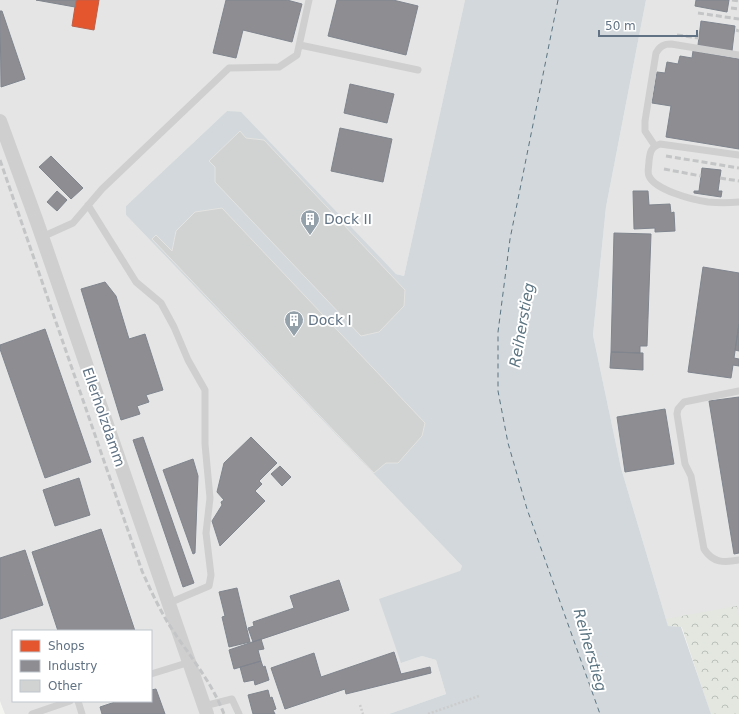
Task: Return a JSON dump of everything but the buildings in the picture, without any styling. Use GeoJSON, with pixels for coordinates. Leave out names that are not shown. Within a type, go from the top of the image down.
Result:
{"type":"FeatureCollection","features":[{"type":"Feature","properties":{"kind":"street","name":"Ellerholzdamm"},"geometry":{"type":"LineString","coordinates":[[0,121],[190,662],[205,710]]}},
{"type":"Feature","properties":{"kind":"lane"},"geometry":{"type":"LineString","coordinates":[[42,237],[73,222],[102,189],[229,68],[278,67],[297,55],[309,0]]}},
{"type":"Feature","properties":{"kind":"lane"},"geometry":{"type":"LineString","coordinates":[[655,146],[645,130],[645,121],[656,53],[658,49],[665,44],[671,44],[739,54]]}},
{"type":"Feature","properties":{"kind":"lane"},"geometry":{"type":"LineString","coordinates":[[300,45],[418,70]]}},
{"type":"Feature","properties":{"kind":"lane"},"geometry":{"type":"LineString","coordinates":[[739,155],[660,144],[655,146],[650,153],[648,171],[650,178],[655,183],[664,189],[688,198],[724,203],[739,202]]}},
{"type":"Feature","properties":{"kind":"lane"},"geometry":{"type":"LineString","coordinates":[[88,205],[136,282],[161,303],[174,327],[188,360],[205,390],[205,444],[210,498],[206,533],[211,575],[209,586],[169,603]]}},
{"type":"Feature","properties":{"kind":"lane"},"geometry":{"type":"LineString","coordinates":[[739,390],[684,402],[680,405],[677,414],[684,464],[691,476],[704,549],[707,554],[717,561],[723,562],[739,560]]}},
{"type":"Feature","properties":{"kind":"lane"},"geometry":{"type":"LineString","coordinates":[[152,674],[190,662]]}},
{"type":"Feature","properties":{"kind":"lane"},"geometry":{"type":"LineString","coordinates":[[205,710],[232,699],[239,714]]}},
{"type":"Feature","properties":{"kind":"lane"},"geometry":{"type":"LineString","coordinates":[[32,714],[67,702]]}},
{"type":"Feature","properties":{"kind":"lane"},"geometry":{"type":"LineString","coordinates":[[78,702],[82,714]]}},
{"type":"Feature","properties":{"kind":"path"},"geometry":{"type":"LineString","coordinates":[[428,714],[479,696]]}},
{"type":"Feature","properties":{"kind":"path"},"geometry":{"type":"LineString","coordinates":[[360,705],[363,714]]}},
{"type":"Feature","properties":{"kind":"shaded area"},"geometry":{"type":"Polygon","coordinates":[[[0,0],[465,0],[404,276],[396,274],[227,111],[126,206],[126,215],[462,566],[401,663],[422,656],[436,660],[446,694],[389,714],[5,714],[0,701],[0,0]]]}},
{"type":"Feature","properties":{"kind":"shaded area"},"geometry":{"type":"Polygon","coordinates":[[[646,0],[739,0],[739,714],[711,714],[682,627],[668,626],[621,468],[593,335],[606,207],[646,0]]]}},
{"type":"Feature","properties":{"kind":"green space"},"geometry":{"type":"Polygon","coordinates":[[[737,606],[739,620],[739,714],[711,714],[682,627],[668,626],[666,619],[737,606]]]}},
{"type":"Feature","properties":{"kind":"water","name":"Reiherstieg"},"geometry":{"type":"Polygon","coordinates":[[[465,0],[646,0],[606,207],[593,335],[621,468],[668,626],[681,627],[711,714],[389,714],[446,694],[436,660],[422,656],[401,663],[379,599],[460,571],[462,566],[126,215],[126,206],[227,111],[241,112],[396,274],[404,276],[465,0]]]}},
{"type":"Feature","properties":{"kind":"ferry route"},"geometry":{"type":"LineString","coordinates":[[558,0],[510,239],[498,332],[498,391],[508,443],[527,509],[600,714]]}},
{"type":"Feature","properties":{"kind":"railway"},"geometry":{"type":"LineString","coordinates":[[732,0],[739,1]]}},
{"type":"Feature","properties":{"kind":"railway"},"geometry":{"type":"LineString","coordinates":[[731,8],[739,9]]}},
{"type":"Feature","properties":{"kind":"railway"},"geometry":{"type":"LineString","coordinates":[[698,13],[739,19]]}},
{"type":"Feature","properties":{"kind":"railway"},"geometry":{"type":"LineString","coordinates":[[677,35],[699,38]]}},
{"type":"Feature","properties":{"kind":"railway"},"geometry":{"type":"LineString","coordinates":[[666,156],[739,168]]}},
{"type":"Feature","properties":{"kind":"railway"},"geometry":{"type":"LineString","coordinates":[[0,160],[142,571],[164,617],[206,678],[224,714]]}},
{"type":"Feature","properties":{"kind":"railway"},"geometry":{"type":"LineString","coordinates":[[664,169],[701,176]]}},
{"type":"Feature","properties":{"kind":"railway"},"geometry":{"type":"LineString","coordinates":[[720,178],[739,181]]}},
{"type":"Feature","properties":{"kind":"place","name":"Dock II"},"geometry":{"type":"Point","coordinates":[310,236]}},
{"type":"Feature","properties":{"kind":"place","name":"Dock I"},"geometry":{"type":"Point","coordinates":[294,337]}}]}
